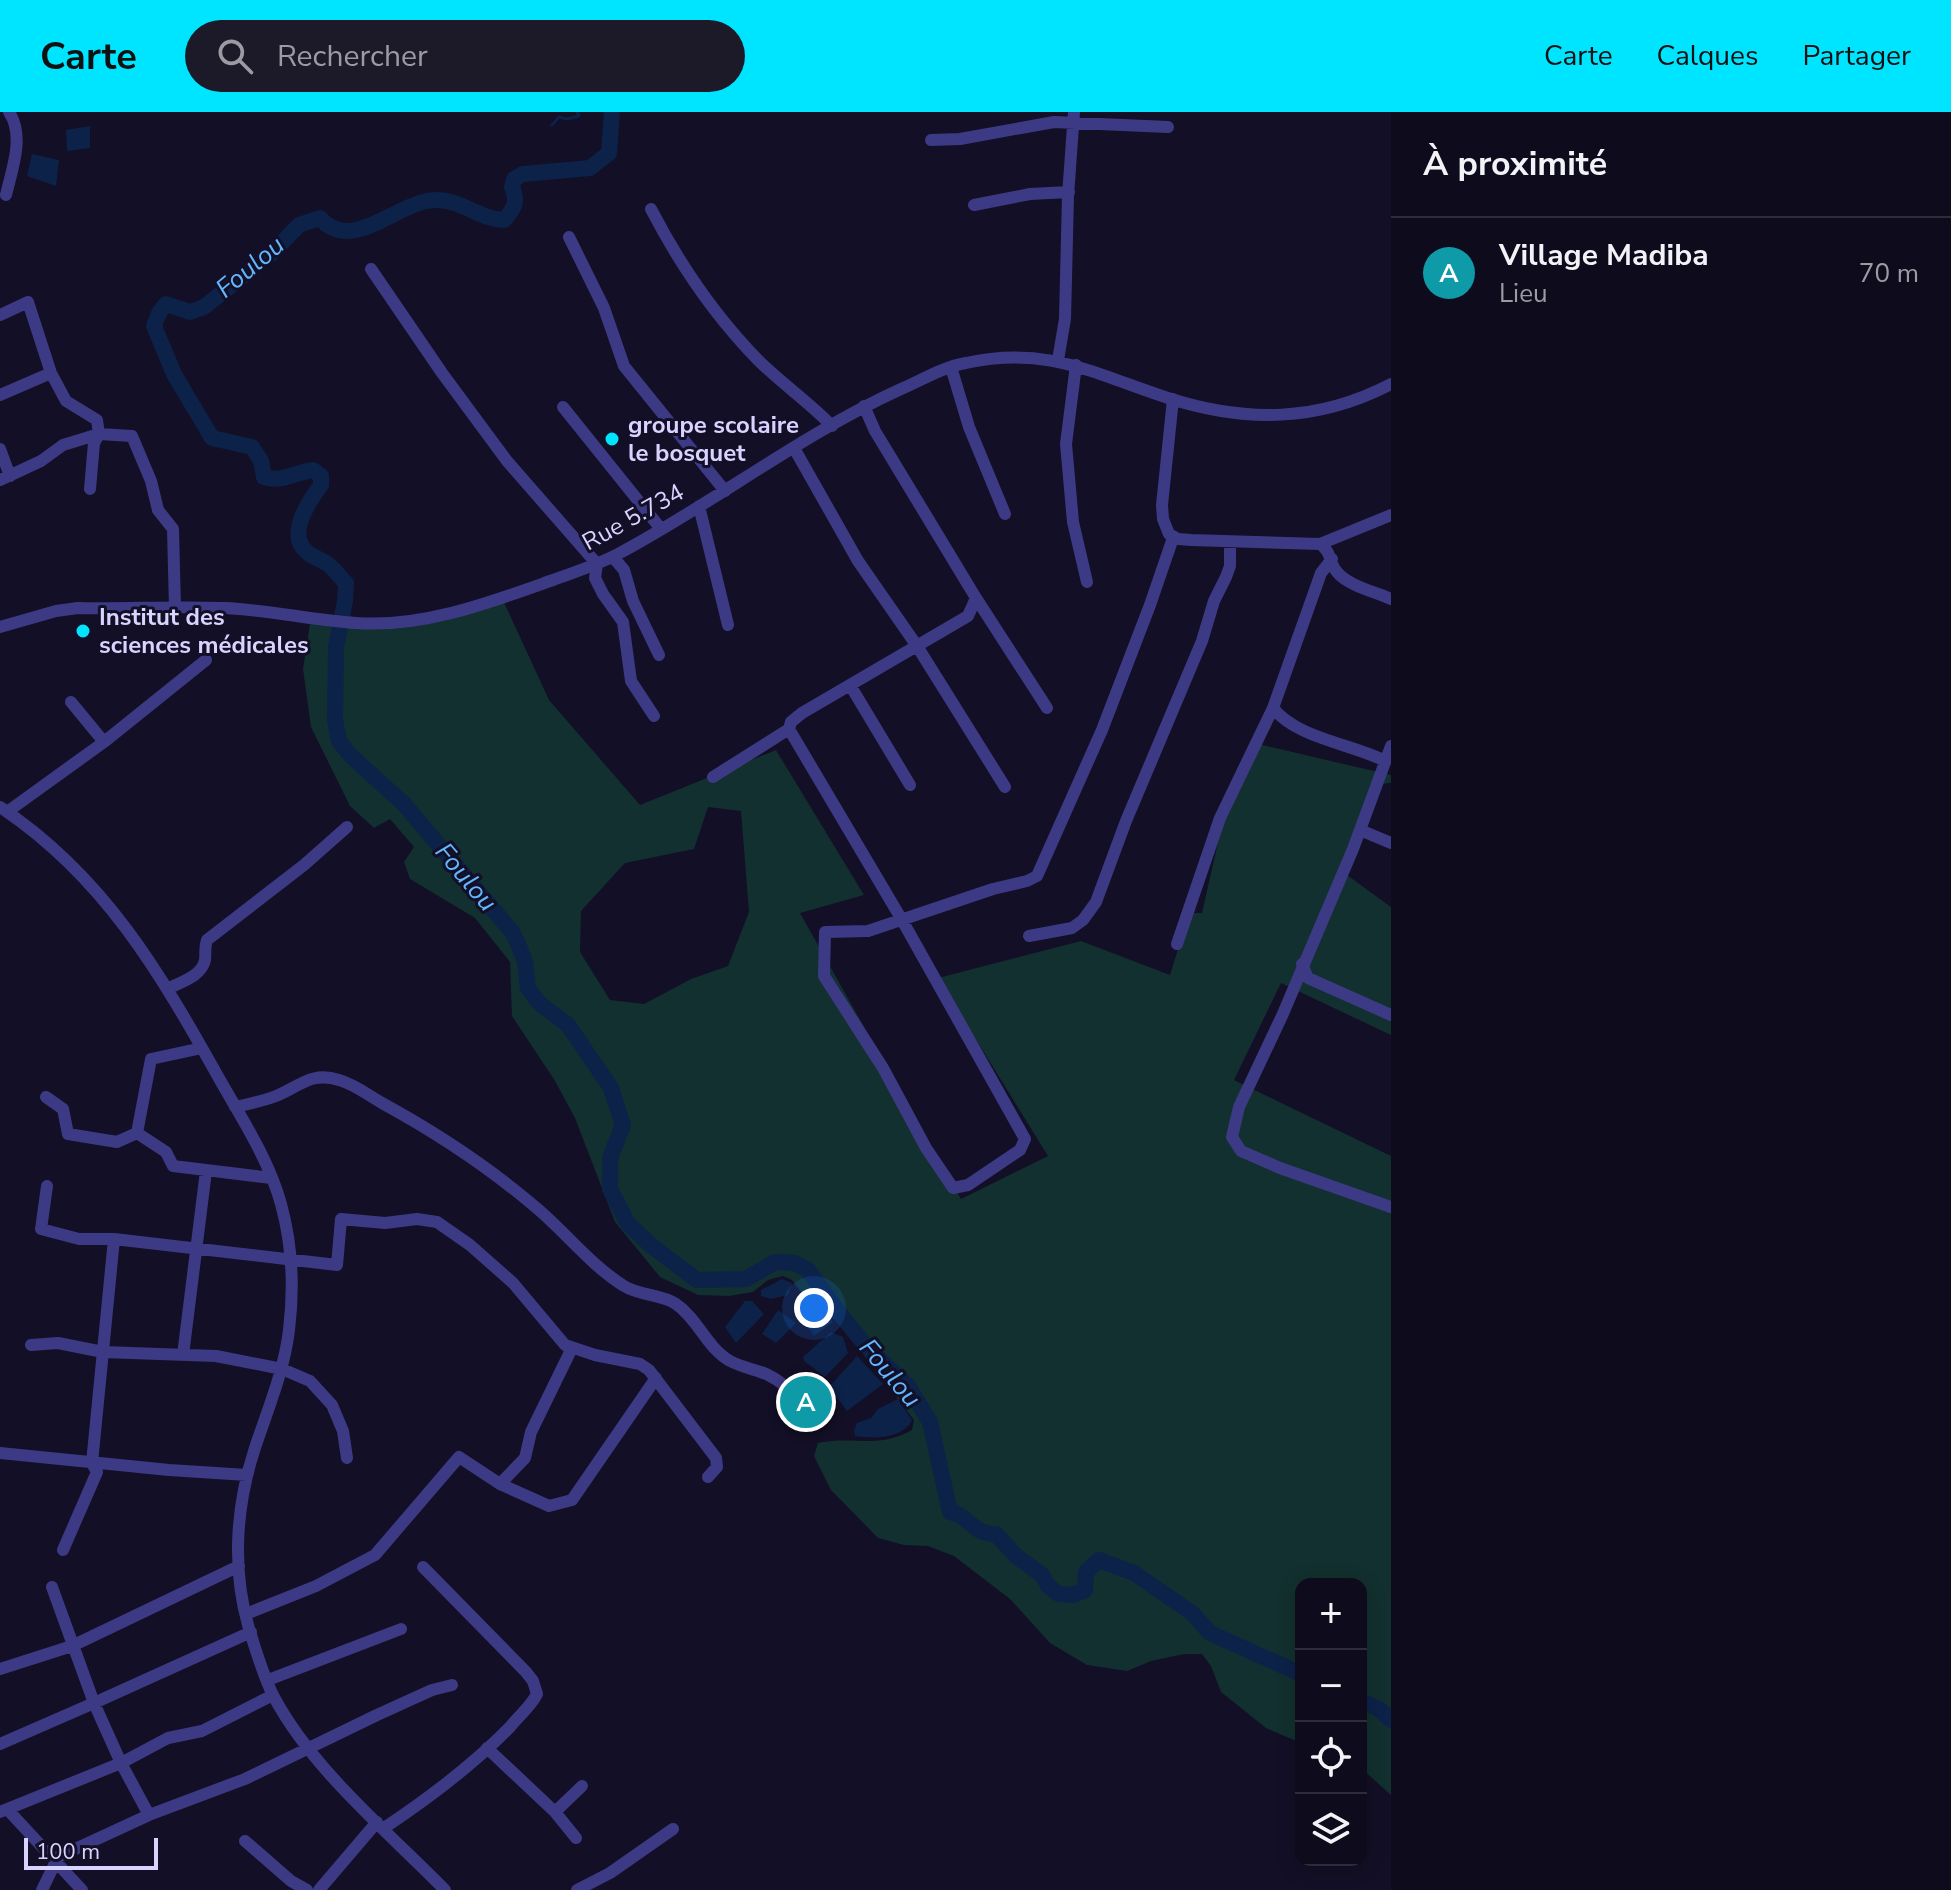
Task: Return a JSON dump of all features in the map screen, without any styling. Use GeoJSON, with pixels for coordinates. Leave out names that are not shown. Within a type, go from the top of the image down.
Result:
{"type":"FeatureCollection","features":[{"type":"Feature","properties":{"kind":"street"},"geometry":{"type":"LineString","coordinates":[[6,195],[17,143],[14,120],[9,112]]}},
{"type":"Feature","properties":{"kind":"street"},"geometry":{"type":"LineString","coordinates":[[931,140],[960,139],[1074,117],[1168,127]]}},
{"type":"Feature","properties":{"kind":"street"},"geometry":{"type":"LineString","coordinates":[[1058,360],[1065,319],[1074,117]]}},
{"type":"Feature","properties":{"kind":"street"},"geometry":{"type":"LineString","coordinates":[[974,205],[1030,194],[1069,192]]}},
{"type":"Feature","properties":{"kind":"street"},"geometry":{"type":"LineString","coordinates":[[651,209],[669,244],[734,334],[761,363],[832,426]]}},
{"type":"Feature","properties":{"kind":"street"},"geometry":{"type":"LineString","coordinates":[[569,237],[604,308],[624,366],[725,491]]}},
{"type":"Feature","properties":{"kind":"street"},"geometry":{"type":"LineString","coordinates":[[371,269],[507,461],[597,564],[595,578],[623,622],[631,681],[654,716]]}},
{"type":"Feature","properties":{"kind":"street"},"geometry":{"type":"LineString","coordinates":[[0,315],[28,302],[51,373],[66,401],[97,420],[99,434],[94,443],[90,489]]}},
{"type":"Feature","properties":{"kind":"street","name":"Rue 5.734"},"geometry":{"type":"LineString","coordinates":[[0,627],[78,608],[250,610],[357,623],[408,621],[460,610],[502,598],[613,557],[864,406],[951,367],[1000,357],[1058,360],[1173,399],[1233,414],[1283,416],[1348,404],[1391,384]]}},
{"type":"Feature","properties":{"kind":"street"},"geometry":{"type":"LineString","coordinates":[[1076,365],[1066,444],[1073,522],[1087,582]]}},
{"type":"Feature","properties":{"kind":"street"},"geometry":{"type":"LineString","coordinates":[[951,367],[969,427],[1005,514]]}},
{"type":"Feature","properties":{"kind":"street"},"geometry":{"type":"LineString","coordinates":[[0,395],[51,373]]}},
{"type":"Feature","properties":{"kind":"street"},"geometry":{"type":"LineString","coordinates":[[1173,399],[1162,505],[1166,530],[1173,538],[1320,544],[1391,515]]}},
{"type":"Feature","properties":{"kind":"street"},"geometry":{"type":"LineString","coordinates":[[864,406],[875,431],[976,598],[1047,708]]}},
{"type":"Feature","properties":{"kind":"street"},"geometry":{"type":"LineString","coordinates":[[563,407],[661,529]]}},
{"type":"Feature","properties":{"kind":"street"},"geometry":{"type":"LineString","coordinates":[[0,449],[5,478],[41,461],[63,445],[99,434],[132,436],[151,481],[158,510],[173,529],[175,608]]}},
{"type":"Feature","properties":{"kind":"street"},"geometry":{"type":"LineString","coordinates":[[794,448],[858,561],[917,646],[1005,787]]}},
{"type":"Feature","properties":{"kind":"street"},"geometry":{"type":"LineString","coordinates":[[699,506],[728,625]]}},
{"type":"Feature","properties":{"kind":"street"},"geometry":{"type":"LineString","coordinates":[[789,729],[902,920],[1025,1139],[1020,1150],[968,1185],[953,1188],[926,1148],[883,1068],[824,976],[825,932],[868,931],[902,920],[993,889],[1027,881],[1037,876],[1102,730],[1173,538]]}},
{"type":"Feature","properties":{"kind":"street"},"geometry":{"type":"LineString","coordinates":[[1029,936],[1072,928],[1083,920],[1096,902],[1226,577],[1230,566],[1230,542]]}},
{"type":"Feature","properties":{"kind":"street"},"geometry":{"type":"LineString","coordinates":[[1320,544],[1328,550],[1341,576],[1391,599]]}},
{"type":"Feature","properties":{"kind":"street"},"geometry":{"type":"LineString","coordinates":[[613,557],[624,570],[633,601],[659,655]]}},
{"type":"Feature","properties":{"kind":"street"},"geometry":{"type":"LineString","coordinates":[[1177,944],[1220,818],[1273,708],[1321,573],[1332,559]]}},
{"type":"Feature","properties":{"kind":"street"},"geometry":{"type":"LineString","coordinates":[[713,777],[789,729],[791,722],[802,713],[968,616],[976,598]]}},
{"type":"Feature","properties":{"kind":"street"},"geometry":{"type":"LineString","coordinates":[[206,660],[104,742],[4,810],[56,852],[94,889],[133,937],[169,988],[259,1149],[271,1178],[281,1203],[290,1259],[289,1330],[282,1369],[247,1475],[236,1541],[246,1614],[273,1695],[310,1749],[445,1890]]}},
{"type":"Feature","properties":{"kind":"street"},"geometry":{"type":"LineString","coordinates":[[850,685],[910,785]]}},
{"type":"Feature","properties":{"kind":"street"},"geometry":{"type":"LineString","coordinates":[[71,702],[104,742]]}},
{"type":"Feature","properties":{"kind":"street"},"geometry":{"type":"LineString","coordinates":[[1273,708],[1292,725],[1385,761]]}},
{"type":"Feature","properties":{"kind":"street"},"geometry":{"type":"LineString","coordinates":[[1391,746],[1360,830],[1282,1016],[1239,1107],[1232,1137],[1241,1151],[1252,1156],[1391,1207]]}},
{"type":"Feature","properties":{"kind":"street"},"geometry":{"type":"LineString","coordinates":[[169,988],[194,976],[201,968],[207,940],[304,865],[347,827]]}},
{"type":"Feature","properties":{"kind":"street"},"geometry":{"type":"LineString","coordinates":[[1360,830],[1391,843]]}},
{"type":"Feature","properties":{"kind":"street"},"geometry":{"type":"LineString","coordinates":[[1302,964],[1308,978],[1391,1015]]}},
{"type":"Feature","properties":{"kind":"street"},"geometry":{"type":"LineString","coordinates":[[137,1133],[151,1059],[202,1048]]}},
{"type":"Feature","properties":{"kind":"street"},"geometry":{"type":"LineString","coordinates":[[235,1107],[279,1096],[311,1079],[340,1080],[361,1090],[479,1163],[533,1205],[579,1252],[624,1286],[642,1295],[674,1303],[694,1322],[707,1341],[730,1361],[769,1373],[785,1386]]}},
{"type":"Feature","properties":{"kind":"street"},"geometry":{"type":"LineString","coordinates":[[46,1097],[63,1109],[68,1134],[117,1142],[137,1133]]}},
{"type":"Feature","properties":{"kind":"street"},"geometry":{"type":"LineString","coordinates":[[137,1133],[166,1152],[173,1166],[271,1178]]}},
{"type":"Feature","properties":{"kind":"street"},"geometry":{"type":"LineString","coordinates":[[183,1355],[206,1171]]}},
{"type":"Feature","properties":{"kind":"street"},"geometry":{"type":"LineString","coordinates":[[47,1186],[41,1229],[79,1239],[114,1239],[337,1265],[341,1219],[385,1223],[417,1219],[437,1222],[470,1245],[513,1283],[565,1345],[640,1364],[656,1378],[716,1458],[717,1467],[708,1477]]}},
{"type":"Feature","properties":{"kind":"street"},"geometry":{"type":"LineString","coordinates":[[63,1550],[97,1472],[92,1463],[114,1239]]}},
{"type":"Feature","properties":{"kind":"street"},"geometry":{"type":"LineString","coordinates":[[31,1345],[58,1343],[103,1352],[216,1356],[282,1369],[310,1381],[332,1405],[343,1431],[347,1458]]}},
{"type":"Feature","properties":{"kind":"street"},"geometry":{"type":"LineString","coordinates":[[500,1484],[525,1458],[531,1432],[572,1348]]}},
{"type":"Feature","properties":{"kind":"street"},"geometry":{"type":"LineString","coordinates":[[246,1614],[316,1586],[375,1555],[459,1457],[500,1484],[549,1506],[572,1500],[656,1378]]}},
{"type":"Feature","properties":{"kind":"street"},"geometry":{"type":"LineString","coordinates":[[0,1453],[247,1475]]}},
{"type":"Feature","properties":{"kind":"street"},"geometry":{"type":"LineString","coordinates":[[0,1669],[72,1646],[239,1566]]}},
{"type":"Feature","properties":{"kind":"street"},"geometry":{"type":"LineString","coordinates":[[319,1890],[380,1825],[430,1798],[487,1748],[536,1698],[537,1689],[526,1672],[423,1567]]}},
{"type":"Feature","properties":{"kind":"street"},"geometry":{"type":"LineString","coordinates":[[52,1587],[94,1703],[149,1815]]}},
{"type":"Feature","properties":{"kind":"street"},"geometry":{"type":"LineString","coordinates":[[268,1680],[401,1629]]}},
{"type":"Feature","properties":{"kind":"street"},"geometry":{"type":"LineString","coordinates":[[0,1744],[251,1632]]}},
{"type":"Feature","properties":{"kind":"street"},"geometry":{"type":"LineString","coordinates":[[42,1890],[58,1857],[149,1815],[245,1779],[432,1690],[452,1685]]}},
{"type":"Feature","properties":{"kind":"street"},"geometry":{"type":"LineString","coordinates":[[82,1890],[4,1811],[121,1763],[168,1738],[202,1731],[273,1695]]}},
{"type":"Feature","properties":{"kind":"street"},"geometry":{"type":"LineString","coordinates":[[487,1748],[555,1812],[576,1838]]}},
{"type":"Feature","properties":{"kind":"street"},"geometry":{"type":"LineString","coordinates":[[555,1812],[582,1786]]}},
{"type":"Feature","properties":{"kind":"street"},"geometry":{"type":"LineString","coordinates":[[577,1890],[610,1873],[673,1829]]}},
{"type":"Feature","properties":{"kind":"street"},"geometry":{"type":"LineString","coordinates":[[245,1841],[291,1881],[307,1890]]}},
{"type":"Feature","properties":{"kind":"green space"},"geometry":{"type":"Polygon","coordinates":[[[502,598],[549,700],[640,805],[776,750],[864,895],[800,913],[961,1199],[1048,1156],[938,978],[1081,941],[1170,975],[1189,913],[1202,913],[1226,807],[1258,744],[1391,775],[1391,783],[1370,785],[1347,875],[1391,907],[1391,1035],[1281,983],[1234,1080],[1391,1156],[1391,1795],[1367,1773],[1367,1578],[1295,1578],[1295,1740],[1266,1728],[1221,1692],[1211,1666],[1202,1654],[1184,1654],[1151,1661],[1127,1671],[1087,1665],[1050,1643],[1010,1599],[954,1556],[928,1546],[904,1545],[878,1538],[831,1490],[814,1456],[818,1443],[887,1439],[912,1430],[914,1420],[840,1324],[801,1292],[792,1280],[783,1276],[768,1280],[753,1292],[729,1296],[698,1295],[660,1277],[615,1222],[575,1118],[555,1081],[512,1016],[510,962],[475,918],[410,879],[404,862],[414,847],[390,819],[374,828],[350,806],[311,727],[303,669],[311,617],[383,623],[502,598]],[[708,807],[694,849],[625,863],[581,911],[580,952],[610,1000],[644,1004],[691,979],[728,966],[749,912],[741,811],[708,807]]]}},
{"type":"Feature","properties":{"kind":"water"},"geometry":{"type":"Polygon","coordinates":[[[90,126],[90,148],[67,151],[66,130],[90,126]]]}},
{"type":"Feature","properties":{"kind":"water"},"geometry":{"type":"Polygon","coordinates":[[[32,154],[59,160],[56,186],[27,176],[32,154]]]}},
{"type":"Feature","properties":{"kind":"water"},"geometry":{"type":"Polygon","coordinates":[[[782,1279],[792,1283],[788,1295],[771,1299],[761,1296],[761,1290],[782,1279]]]}},
{"type":"Feature","properties":{"kind":"water"},"geometry":{"type":"Polygon","coordinates":[[[745,1301],[752,1301],[764,1314],[736,1343],[725,1327],[745,1301]]]}},
{"type":"Feature","properties":{"kind":"water"},"geometry":{"type":"Polygon","coordinates":[[[778,1310],[796,1323],[776,1343],[762,1334],[778,1310]]]}},
{"type":"Feature","properties":{"kind":"water"},"geometry":{"type":"Polygon","coordinates":[[[821,1310],[833,1322],[814,1336],[805,1323],[821,1310]]]}},
{"type":"Feature","properties":{"kind":"water"},"geometry":{"type":"Polygon","coordinates":[[[831,1332],[843,1337],[848,1353],[825,1377],[803,1357],[831,1332]]]}},
{"type":"Feature","properties":{"kind":"water"},"geometry":{"type":"Polygon","coordinates":[[[857,1356],[883,1384],[847,1411],[829,1387],[857,1356]]]}},
{"type":"Feature","properties":{"kind":"water"},"geometry":{"type":"Polygon","coordinates":[[[898,1399],[912,1420],[908,1426],[887,1436],[855,1436],[857,1423],[871,1418],[878,1409],[898,1399]]]}},
{"type":"Feature","properties":{"kind":"waterway"},"geometry":{"type":"LineString","coordinates":[[552,125],[559,117],[579,116],[577,112]]}},
{"type":"Feature","properties":{"kind":"waterway","name":"Foulou"},"geometry":{"type":"LineString","coordinates":[[612,112],[609,153],[590,168],[523,174],[514,179],[514,205],[504,220],[438,200],[414,205],[358,230],[332,228],[320,218],[299,225],[272,253],[204,307],[190,312],[166,304],[154,326],[174,374],[212,438],[252,447],[261,461],[264,477],[283,478],[313,470],[321,476],[321,485],[302,518],[299,537],[307,552],[329,565],[346,583],[336,647],[335,720],[339,741],[351,756],[404,804],[513,933],[525,961],[528,988],[539,1003],[568,1025],[611,1088],[623,1125],[610,1158],[610,1189],[628,1224],[697,1280],[746,1279],[775,1262],[795,1263],[808,1270],[866,1346],[908,1386],[930,1422],[950,1512],[982,1531],[996,1534],[1059,1594],[1073,1595],[1085,1590],[1086,1572],[1099,1560],[1134,1573],[1192,1613],[1210,1633],[1295,1671]]}},
{"type":"Feature","properties":{"kind":"waterway","name":"Foulou"},"geometry":{"type":"LineString","coordinates":[[1367,1704],[1391,1720]]}},
{"type":"Feature","properties":{"kind":"place","name":"groupe scolaire le bosquet"},"geometry":{"type":"Point","coordinates":[612,439]}},
{"type":"Feature","properties":{"kind":"place","name":"Institut des sciences médicales"},"geometry":{"type":"Point","coordinates":[83,631]}},
{"type":"Feature","properties":{"kind":"place","name":"Village Madiba"},"geometry":{"type":"Point","coordinates":[806,1402]}}]}
